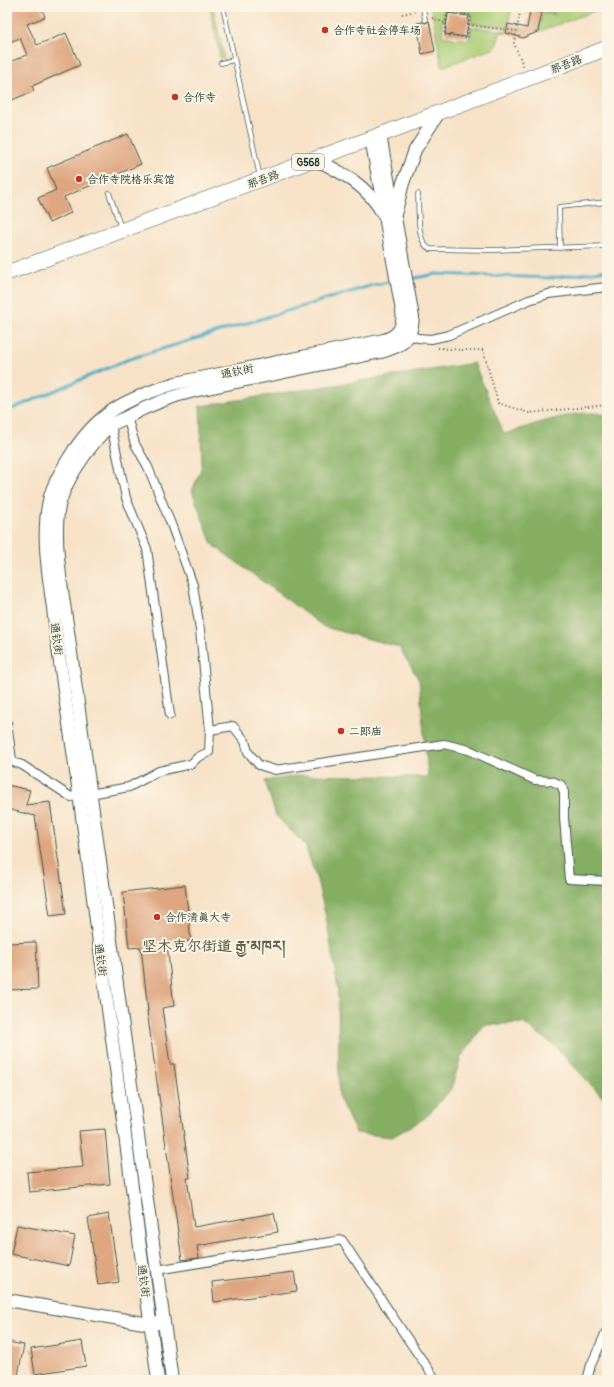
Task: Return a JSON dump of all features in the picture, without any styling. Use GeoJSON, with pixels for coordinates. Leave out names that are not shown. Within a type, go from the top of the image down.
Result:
{"type":"FeatureCollection","features":[{"type":"Feature","properties":{"kind":"highway","name":"那吾路"},"geometry":{"type":"LineString","coordinates":[[7,273],[376,137],[440,111],[607,48]]}},
{"type":"Feature","properties":{"kind":"main road"},"geometry":{"type":"LineString","coordinates":[[315,159],[359,184],[391,219],[408,165],[415,150],[440,111]]}},
{"type":"Feature","properties":{"kind":"main road","name":"通钦街"},"geometry":{"type":"LineString","coordinates":[[158,1380],[85,795],[55,628],[47,561],[46,528],[51,494],[62,469],[76,446],[91,427],[109,411],[144,393],[176,383],[384,340],[397,334],[407,311],[376,137]]}},
{"type":"Feature","properties":{"kind":"main road"},"geometry":{"type":"LineString","coordinates":[[172,1380],[85,795],[58,556],[58,512],[61,498],[74,471],[95,443],[111,426],[127,417],[172,396],[390,349],[404,342],[409,335],[412,325],[407,311]]}},
{"type":"Feature","properties":{"kind":"main road"},"geometry":{"type":"LineString","coordinates":[[7,1300],[150,1324],[164,1323]]}},
{"type":"Feature","properties":{"kind":"street"},"geometry":{"type":"LineString","coordinates":[[409,335],[418,338],[431,339],[449,335],[528,300],[548,294],[607,287]]}},
{"type":"Feature","properties":{"kind":"street"},"geometry":{"type":"LineString","coordinates":[[7,722],[9,761],[22,765],[71,797],[129,787],[159,771],[191,764],[198,757],[209,752],[210,730],[200,630],[193,585],[148,467],[135,444],[127,417]]}},
{"type":"Feature","properties":{"kind":"street"},"geometry":{"type":"LineString","coordinates":[[111,426],[126,498],[147,549],[170,716]]}},
{"type":"Feature","properties":{"kind":"street"},"geometry":{"type":"LineString","coordinates":[[210,730],[233,726],[245,741],[248,752],[259,766],[275,770],[444,744],[469,750],[535,780],[552,781],[561,785],[564,792],[564,818],[569,879],[607,881]]}},
{"type":"Feature","properties":{"kind":"street"},"geometry":{"type":"LineString","coordinates":[[156,1270],[342,1240],[436,1380]]}},
{"type":"Feature","properties":{"kind":"street"},"geometry":{"type":"LineString","coordinates":[[587,1380],[591,1365],[607,1330]]}},
{"type":"Feature","properties":{"kind":"lane"},"geometry":{"type":"LineString","coordinates":[[223,7],[260,180]]}},
{"type":"Feature","properties":{"kind":"lane"},"geometry":{"type":"LineString","coordinates":[[423,8],[425,19]]}},
{"type":"Feature","properties":{"kind":"lane"},"geometry":{"type":"LineString","coordinates":[[222,63],[234,60]]}},
{"type":"Feature","properties":{"kind":"lane"},"geometry":{"type":"LineString","coordinates":[[109,193],[122,230]]}},
{"type":"Feature","properties":{"kind":"lane"},"geometry":{"type":"LineString","coordinates":[[418,194],[421,237],[425,246],[430,249],[492,250],[607,246]]}},
{"type":"Feature","properties":{"kind":"lane"},"geometry":{"type":"LineString","coordinates":[[560,248],[559,207],[607,202]]}},
{"type":"Feature","properties":{"kind":"path"},"geometry":{"type":"LineString","coordinates":[[459,13],[460,7]]}},
{"type":"Feature","properties":{"kind":"path"},"geometry":{"type":"LineString","coordinates":[[521,7],[514,43],[528,78]]}},
{"type":"Feature","properties":{"kind":"path"},"geometry":{"type":"LineString","coordinates":[[402,14],[423,8]]}},
{"type":"Feature","properties":{"kind":"path"},"geometry":{"type":"LineString","coordinates":[[447,12],[459,13],[471,15],[468,38],[444,35],[447,12]]}},
{"type":"Feature","properties":{"kind":"path"},"geometry":{"type":"LineString","coordinates":[[425,19],[432,18],[445,23]]}},
{"type":"Feature","properties":{"kind":"path"},"geometry":{"type":"LineString","coordinates":[[469,25],[516,31]]}},
{"type":"Feature","properties":{"kind":"path"},"geometry":{"type":"LineString","coordinates":[[431,339],[437,348],[483,350],[498,403],[529,412],[607,405]]}},
{"type":"Feature","properties":{"kind":"green space"},"geometry":{"type":"Polygon","coordinates":[[[210,7],[213,7],[224,58],[220,58],[210,7]]]}},
{"type":"Feature","properties":{"kind":"green space"},"geometry":{"type":"Polygon","coordinates":[[[431,7],[492,7],[511,11],[508,27],[471,24],[472,13],[461,12],[461,10],[458,9],[457,11],[445,10],[444,21],[442,21],[441,24],[443,25],[442,36],[457,40],[457,38],[469,40],[471,27],[507,31],[507,33],[501,32],[495,48],[442,67],[431,7]]]}},
{"type":"Feature","properties":{"kind":"green space"},"geometry":{"type":"Polygon","coordinates":[[[556,7],[554,14],[530,8],[556,7]]]}},
{"type":"Feature","properties":{"kind":"green space"},"geometry":{"type":"Polygon","coordinates":[[[558,7],[605,7],[538,32],[542,13],[556,15],[558,7]]]}},
{"type":"Feature","properties":{"kind":"green space"},"geometry":{"type":"Polygon","coordinates":[[[474,363],[504,434],[541,422],[571,415],[597,413],[607,416],[607,1102],[553,1044],[523,1023],[484,1025],[461,1057],[451,1089],[425,1118],[392,1137],[356,1133],[339,1098],[338,989],[326,917],[317,880],[305,845],[276,816],[265,781],[300,775],[428,777],[419,680],[399,647],[324,627],[212,544],[192,491],[202,466],[200,406],[474,363]]]}},
{"type":"Feature","properties":{"kind":"building"},"geometry":{"type":"Polygon","coordinates":[[[41,7],[45,17],[27,24],[37,45],[66,33],[80,65],[32,86],[34,91],[7,102],[7,63],[27,55],[20,38],[7,43],[7,8],[41,7]]]}},
{"type":"Feature","properties":{"kind":"building"},"geometry":{"type":"Polygon","coordinates":[[[530,11],[542,13],[538,31],[540,31],[523,38],[506,33],[508,24],[527,28],[530,11]]]}},
{"type":"Feature","properties":{"kind":"building"},"geometry":{"type":"Polygon","coordinates":[[[448,13],[469,16],[466,37],[445,34],[448,13]]]}},
{"type":"Feature","properties":{"kind":"building"},"geometry":{"type":"Polygon","coordinates":[[[429,21],[435,51],[422,54],[417,23],[426,23],[429,21]]]}},
{"type":"Feature","properties":{"kind":"building","name":"合作寺院格乐宾馆"},"geometry":{"type":"Polygon","coordinates":[[[128,134],[141,164],[64,197],[71,213],[49,223],[38,198],[56,190],[47,168],[128,134]]]}},
{"type":"Feature","properties":{"kind":"building"},"geometry":{"type":"Polygon","coordinates":[[[7,785],[30,790],[26,805],[50,802],[66,914],[50,916],[35,816],[7,809],[7,785]]]}},
{"type":"Feature","properties":{"kind":"building"},"geometry":{"type":"Polygon","coordinates":[[[185,885],[191,941],[167,944],[174,1006],[162,1008],[170,1064],[174,1064],[190,1178],[187,1178],[194,1227],[274,1213],[278,1232],[197,1246],[199,1258],[182,1260],[147,1011],[141,947],[129,948],[123,892],[185,885]]]}},
{"type":"Feature","properties":{"kind":"building"},"geometry":{"type":"Polygon","coordinates":[[[36,942],[38,989],[7,990],[7,943],[36,942]]]}},
{"type":"Feature","properties":{"kind":"building"},"geometry":{"type":"Polygon","coordinates":[[[105,1129],[110,1184],[29,1192],[27,1172],[83,1167],[79,1131],[105,1129]]]}},
{"type":"Feature","properties":{"kind":"building"},"geometry":{"type":"Polygon","coordinates":[[[109,1214],[119,1282],[98,1285],[88,1218],[109,1214]]]}},
{"type":"Feature","properties":{"kind":"building"},"geometry":{"type":"Polygon","coordinates":[[[17,1225],[75,1236],[69,1266],[11,1254],[17,1225]]]}},
{"type":"Feature","properties":{"kind":"building"},"geometry":{"type":"Polygon","coordinates":[[[294,1272],[297,1291],[214,1302],[212,1282],[294,1272]]]}},
{"type":"Feature","properties":{"kind":"building"},"geometry":{"type":"Polygon","coordinates":[[[82,1341],[86,1366],[35,1374],[31,1349],[82,1341]]]}},
{"type":"Feature","properties":{"kind":"building"},"geometry":{"type":"Polygon","coordinates":[[[7,1342],[24,1345],[17,1380],[7,1380],[7,1342]]]}},
{"type":"Feature","properties":{"kind":"waterway"},"geometry":{"type":"LineString","coordinates":[[410,279],[436,274],[552,278],[607,270]]}},
{"type":"Feature","properties":{"kind":"waterway"},"geometry":{"type":"LineString","coordinates":[[7,411],[129,359],[373,285],[394,281]]}},
{"type":"Feature","properties":{"kind":"place","name":"合作寺社会停车场"},"geometry":{"type":"Point","coordinates":[325,30]}},
{"type":"Feature","properties":{"kind":"place","name":"合作寺"},"geometry":{"type":"Point","coordinates":[175,97]}},
{"type":"Feature","properties":{"kind":"place","name":"合作寺院格乐宾馆"},"geometry":{"type":"Point","coordinates":[79,179]}},
{"type":"Feature","properties":{"kind":"place","name":"二郎庙"},"geometry":{"type":"Point","coordinates":[341,731]}},
{"type":"Feature","properties":{"kind":"place","name":"合作清真大寺"},"geometry":{"type":"Point","coordinates":[157,917]}},
{"type":"Feature","properties":{"kind":"district","name":"坚木克尔街道 རྒྱ་མཁར།"},"geometry":{"type":"Point","coordinates":[214,946]}}]}
